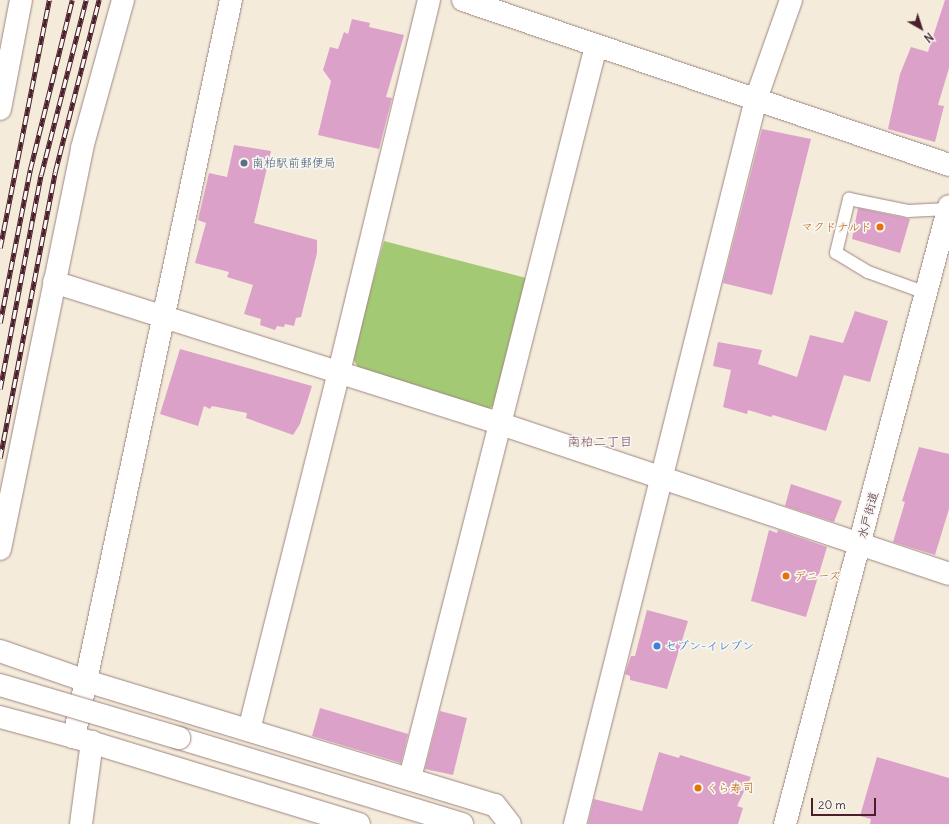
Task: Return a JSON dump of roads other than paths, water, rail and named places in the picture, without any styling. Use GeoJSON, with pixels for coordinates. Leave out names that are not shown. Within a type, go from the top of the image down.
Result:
{"type":"FeatureCollection","features":[{"type":"Feature","properties":{"kind":"main road"},"geometry":{"type":"LineString","coordinates":[[0,109],[21,0]]}},
{"type":"Feature","properties":{"kind":"main road"},"geometry":{"type":"LineString","coordinates":[[0,549],[82,148],[123,0]]}},
{"type":"Feature","properties":{"kind":"main road"},"geometry":{"type":"LineString","coordinates":[[81,824],[86,682],[231,0]]}},
{"type":"Feature","properties":{"kind":"main road"},"geometry":{"type":"LineString","coordinates":[[249,730],[339,372],[429,0]]}},
{"type":"Feature","properties":{"kind":"main road"},"geometry":{"type":"LineString","coordinates":[[463,0],[949,165]]}},
{"type":"Feature","properties":{"kind":"main road"},"geometry":{"type":"LineString","coordinates":[[575,824],[663,478],[756,99],[791,0]]}},
{"type":"Feature","properties":{"kind":"main road"},"geometry":{"type":"LineString","coordinates":[[410,778],[596,46]]}},
{"type":"Feature","properties":{"kind":"main road","name":"水戸街道"},"geometry":{"type":"LineString","coordinates":[[785,824],[949,207]]}},
{"type":"Feature","properties":{"kind":"main road"},"geometry":{"type":"LineString","coordinates":[[54,282],[163,319],[339,372],[500,424],[949,574]]}},
{"type":"Feature","properties":{"kind":"main road"},"geometry":{"type":"LineString","coordinates":[[0,651],[86,682],[410,778],[495,805],[510,824]]}},
{"type":"Feature","properties":{"kind":"main road"},"geometry":{"type":"LineString","coordinates":[[0,685],[462,824]]}},
{"type":"Feature","properties":{"kind":"main road"},"geometry":{"type":"LineString","coordinates":[[0,717],[83,740],[359,824]]}},
{"type":"Feature","properties":{"kind":"lane"},"geometry":{"type":"LineString","coordinates":[[926,293],[868,272],[836,253],[849,199],[908,211],[949,207]]}},
{"type":"Feature","properties":{"kind":"railway"},"geometry":{"type":"LineString","coordinates":[[0,248],[49,0]]}},
{"type":"Feature","properties":{"kind":"railway"},"geometry":{"type":"LineString","coordinates":[[0,323],[30,170],[72,0]]}},
{"type":"Feature","properties":{"kind":"railway"},"geometry":{"type":"LineString","coordinates":[[0,389],[41,175],[86,0]]}},
{"type":"Feature","properties":{"kind":"railway"},"geometry":{"type":"LineString","coordinates":[[0,458],[55,172],[99,0]]}},
{"type":"Feature","properties":{"kind":"place","name":"南柏駅前郵便局"},"geometry":{"type":"Point","coordinates":[244,163]}},
{"type":"Feature","properties":{"kind":"place","name":"マクドナルド"},"geometry":{"type":"Point","coordinates":[880,227]}},
{"type":"Feature","properties":{"kind":"place","name":"デニーズ"},"geometry":{"type":"Point","coordinates":[786,576]}},
{"type":"Feature","properties":{"kind":"place","name":"セブン-イレブン"},"geometry":{"type":"Point","coordinates":[657,646]}},
{"type":"Feature","properties":{"kind":"place","name":"くら寿司"},"geometry":{"type":"Point","coordinates":[698,788]}},
{"type":"Feature","properties":{"kind":"district","name":"南柏二丁目"},"geometry":{"type":"Point","coordinates":[600,442]}}]}
